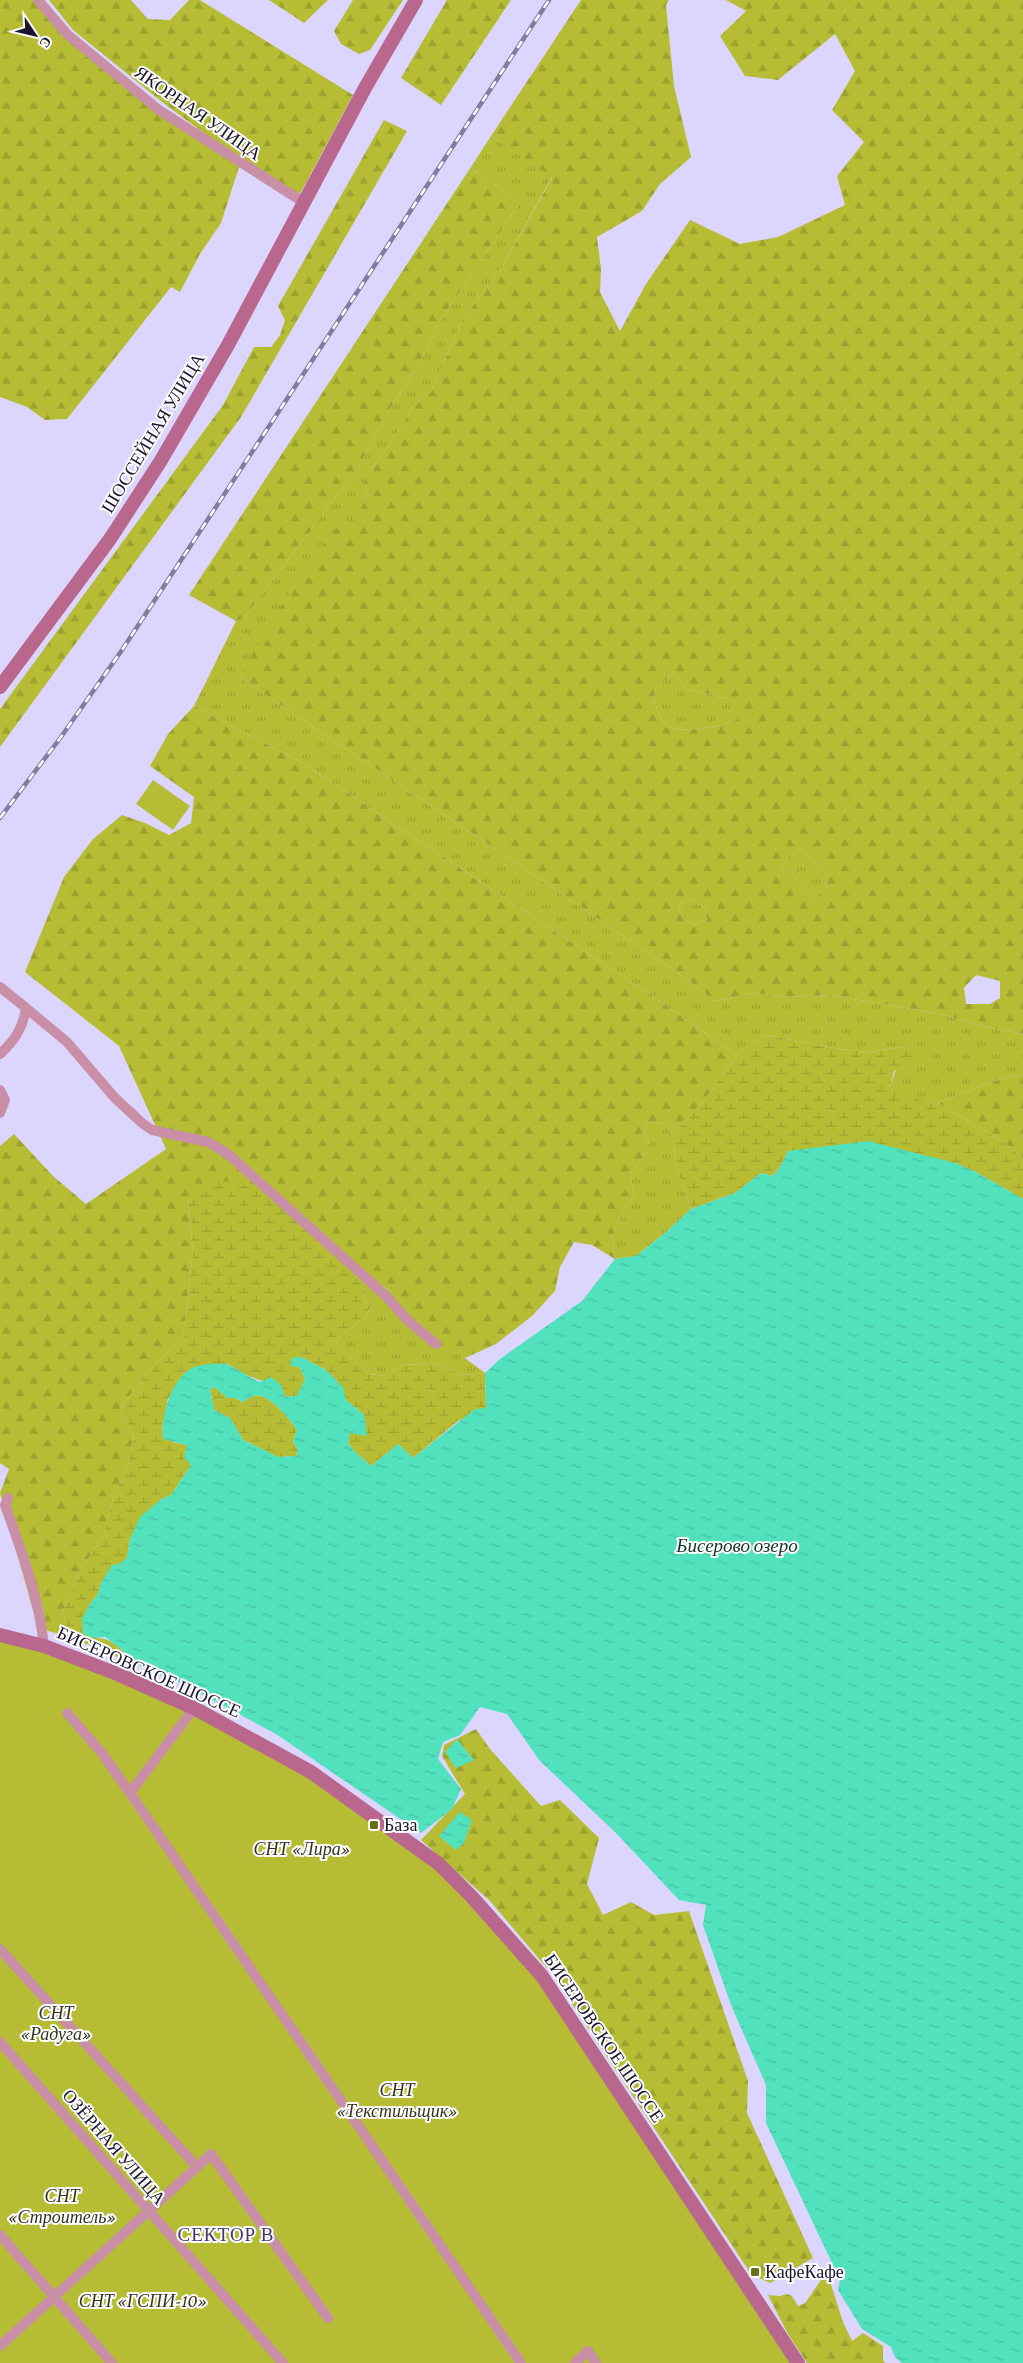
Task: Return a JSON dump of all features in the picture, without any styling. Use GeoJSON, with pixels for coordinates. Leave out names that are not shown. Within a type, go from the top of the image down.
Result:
{"type":"FeatureCollection","features":[{"type":"Feature","properties":{"kind":"main road","name":"ШОССЕЙНАЯ УЛИЦА"},"geometry":{"type":"LineString","coordinates":[[0,687],[110,539],[160,462],[228,345],[365,88],[416,0]]}},
{"type":"Feature","properties":{"kind":"main road","name":"БИСЕРОВСКОЕ ШОССЕ"},"geometry":{"type":"LineString","coordinates":[[0,1635],[44,1646],[115,1673],[194,1708],[311,1772],[439,1864],[472,1897],[542,1976],[798,2363]]}},
{"type":"Feature","properties":{"kind":"street","name":"ЯКОРНАЯ УЛИЦА"},"geometry":{"type":"LineString","coordinates":[[38,0],[67,34],[159,110],[303,202]]}},
{"type":"Feature","properties":{"kind":"street"},"geometry":{"type":"LineString","coordinates":[[0,987],[67,1042],[131,1114],[152,1130],[208,1142],[228,1154],[386,1296],[407,1320],[436,1344]]}},
{"type":"Feature","properties":{"kind":"street"},"geometry":{"type":"LineString","coordinates":[[0,1054],[10,1045],[23,1026],[26,1008]]}},
{"type":"Feature","properties":{"kind":"street"},"geometry":{"type":"LineString","coordinates":[[0,1090],[4,1100],[0,1113]]}},
{"type":"Feature","properties":{"kind":"street"},"geometry":{"type":"LineString","coordinates":[[8,1498],[5,1505],[42,1623],[44,1646]]}},
{"type":"Feature","properties":{"kind":"street"},"geometry":{"type":"LineString","coordinates":[[130,1793],[194,1708]]}},
{"type":"Feature","properties":{"kind":"street"},"geometry":{"type":"LineString","coordinates":[[67,1713],[100,1752],[130,1793],[521,2363]]}},
{"type":"Feature","properties":{"kind":"street"},"geometry":{"type":"LineString","coordinates":[[0,1949],[197,2167]]}},
{"type":"Feature","properties":{"kind":"street","name":"ОЗЁРНАЯ УЛИЦА"},"geometry":{"type":"LineString","coordinates":[[0,2042],[283,2363]]}},
{"type":"Feature","properties":{"kind":"street"},"geometry":{"type":"LineString","coordinates":[[0,2346],[211,2154],[328,2318]]}},
{"type":"Feature","properties":{"kind":"street"},"geometry":{"type":"LineString","coordinates":[[0,2235],[112,2363]]}},
{"type":"Feature","properties":{"kind":"street"},"geometry":{"type":"LineString","coordinates":[[575,2363],[588,2351],[596,2363]]}},
{"type":"Feature","properties":{"kind":"green space"},"geometry":{"type":"Polygon","coordinates":[[[0,0],[38,0],[67,34],[159,110],[240,164],[221,223],[200,254],[180,292],[171,287],[67,419],[45,420],[27,407],[0,397],[0,0]]]}},
{"type":"Feature","properties":{"kind":"green space"},"geometry":{"type":"Polygon","coordinates":[[[49,0],[131,0],[148,19],[170,20],[189,0],[200,0],[353,95],[300,194],[245,163],[162,102],[73,30],[49,0]]]}},
{"type":"Feature","properties":{"kind":"green space"},"geometry":{"type":"Polygon","coordinates":[[[269,0],[328,0],[304,23],[269,0]]]}},
{"type":"Feature","properties":{"kind":"green space"},"geometry":{"type":"Polygon","coordinates":[[[353,0],[403,0],[370,50],[359,54],[341,44],[334,31],[353,0]]]}},
{"type":"Feature","properties":{"kind":"green space"},"geometry":{"type":"Polygon","coordinates":[[[447,0],[511,0],[441,105],[401,78],[447,0]]]}},
{"type":"Feature","properties":{"kind":"green space"},"geometry":{"type":"Polygon","coordinates":[[[581,0],[669,0],[666,5],[674,86],[691,157],[660,184],[642,211],[597,237],[601,269],[600,292],[620,331],[646,284],[690,220],[740,244],[778,237],[845,205],[837,176],[864,142],[832,110],[855,71],[835,34],[778,80],[745,76],[720,36],[746,11],[726,0],[1023,0],[1023,1034],[986,1027],[945,1015],[831,995],[787,997],[754,993],[715,1001],[679,974],[515,862],[239,677],[297,581],[337,527],[346,531],[367,498],[364,479],[390,444],[413,407],[432,391],[461,322],[502,267],[552,178],[491,136],[581,0]],[[674,673],[657,687],[653,697],[659,714],[666,725],[674,729],[700,729],[718,726],[748,713],[729,699],[686,689],[674,673]],[[803,848],[788,857],[782,869],[791,872],[815,900],[827,886],[825,871],[808,858],[803,848]],[[689,899],[679,905],[682,917],[692,925],[707,920],[704,907],[689,899]],[[976,975],[964,988],[966,1004],[990,1004],[1000,998],[1000,981],[976,975]]]}},
{"type":"Feature","properties":{"kind":"green space"},"geometry":{"type":"Polygon","coordinates":[[[384,120],[407,131],[241,417],[0,747],[0,709],[223,405],[254,347],[271,347],[280,335],[285,320],[278,306],[384,120]]]}},
{"type":"Feature","properties":{"kind":"green space"},"geometry":{"type":"Polygon","coordinates":[[[491,136],[552,177],[502,267],[461,322],[432,391],[413,407],[390,444],[364,479],[367,498],[346,532],[337,528],[239,677],[515,862],[679,974],[715,1001],[754,993],[787,997],[831,995],[945,1015],[986,1027],[1023,1034],[1023,1074],[994,1081],[938,1103],[893,1096],[890,1086],[904,1047],[867,1052],[840,1049],[766,1035],[737,1055],[652,996],[301,762],[194,706],[236,621],[243,619],[359,466],[395,400],[417,368],[440,321],[519,204],[471,167],[491,136]]]}},
{"type":"Feature","properties":{"kind":"green space"},"geometry":{"type":"Polygon","coordinates":[[[471,167],[519,204],[440,321],[417,368],[395,400],[359,466],[243,619],[236,621],[189,595],[471,167]]]}},
{"type":"Feature","properties":{"kind":"green space"},"geometry":{"type":"Polygon","coordinates":[[[674,673],[686,689],[729,699],[749,713],[731,722],[709,727],[674,729],[669,727],[661,718],[653,697],[657,687],[674,673]]]}},
{"type":"Feature","properties":{"kind":"green space"},"geometry":{"type":"Polygon","coordinates":[[[194,706],[301,762],[652,996],[737,1055],[703,1102],[673,1134],[663,1123],[647,1122],[643,1132],[651,1147],[630,1174],[634,1196],[624,1210],[614,1232],[613,1249],[615,1259],[592,1245],[574,1242],[560,1267],[555,1291],[532,1316],[496,1344],[465,1358],[443,1344],[426,1329],[394,1292],[188,1197],[193,1251],[183,1337],[145,1376],[120,1409],[134,1437],[128,1465],[114,1494],[104,1534],[78,1575],[63,1610],[69,1637],[38,1628],[0,1493],[9,1469],[0,1463],[0,1146],[14,1134],[53,1176],[86,1204],[166,1149],[119,1046],[25,972],[64,877],[93,839],[122,815],[145,823],[169,835],[191,823],[194,797],[150,766],[168,734],[194,706]]]}},
{"type":"Feature","properties":{"kind":"green space"},"geometry":{"type":"Polygon","coordinates":[[[153,780],[190,806],[173,830],[136,804],[153,780]]]}},
{"type":"Feature","properties":{"kind":"green space"},"geometry":{"type":"Polygon","coordinates":[[[803,848],[808,858],[825,871],[827,886],[815,900],[791,872],[782,869],[788,857],[803,848]]]}},
{"type":"Feature","properties":{"kind":"green space"},"geometry":{"type":"Polygon","coordinates":[[[689,899],[704,907],[707,920],[692,925],[682,917],[679,905],[689,899]]]}},
{"type":"Feature","properties":{"kind":"green space"},"geometry":{"type":"Polygon","coordinates":[[[766,1035],[840,1049],[867,1052],[904,1047],[917,1057],[894,1071],[890,1086],[893,1095],[938,1103],[1002,1141],[1023,1158],[1023,1199],[976,1172],[955,1163],[788,1151],[779,1169],[772,1176],[761,1173],[735,1193],[691,1209],[676,1167],[673,1134],[703,1102],[737,1055],[766,1035]]]}},
{"type":"Feature","properties":{"kind":"green space"},"geometry":{"type":"Polygon","coordinates":[[[1023,1074],[1023,1158],[1002,1141],[938,1103],[994,1081],[1023,1074]]]}},
{"type":"Feature","properties":{"kind":"green space"},"geometry":{"type":"Polygon","coordinates":[[[647,1122],[663,1123],[673,1134],[676,1167],[691,1209],[636,1256],[615,1259],[613,1249],[614,1232],[624,1210],[634,1196],[630,1174],[651,1147],[643,1132],[647,1122]]]}},
{"type":"Feature","properties":{"kind":"green space"},"geometry":{"type":"Polygon","coordinates":[[[209,1181],[235,1182],[272,1194],[370,1287],[363,1296],[370,1308],[367,1315],[335,1341],[369,1374],[385,1376],[403,1365],[431,1363],[465,1375],[485,1373],[486,1408],[458,1421],[413,1458],[398,1444],[371,1466],[348,1443],[350,1432],[366,1435],[364,1415],[346,1400],[326,1370],[301,1357],[300,1368],[305,1379],[298,1396],[285,1397],[281,1385],[253,1378],[228,1364],[168,1398],[162,1430],[173,1442],[187,1445],[191,1465],[171,1495],[160,1500],[130,1539],[127,1558],[101,1583],[98,1594],[89,1605],[94,1638],[101,1638],[112,1642],[133,1663],[69,1637],[63,1610],[78,1575],[104,1534],[114,1494],[128,1465],[134,1437],[120,1409],[145,1376],[183,1337],[193,1251],[188,1197],[209,1181]]]}},
{"type":"Feature","properties":{"kind":"green space"},"geometry":{"type":"Polygon","coordinates":[[[378,1285],[394,1292],[426,1329],[485,1373],[465,1375],[431,1363],[403,1365],[385,1376],[369,1374],[335,1341],[367,1315],[370,1308],[363,1296],[370,1287],[378,1285]]]}},
{"type":"Feature","properties":{"kind":"green space"},"geometry":{"type":"Polygon","coordinates":[[[215,1387],[227,1398],[235,1398],[243,1402],[251,1397],[260,1396],[272,1402],[297,1430],[293,1441],[298,1450],[296,1456],[278,1457],[243,1440],[230,1418],[214,1410],[210,1389],[215,1387]]]}},
{"type":"Feature","properties":{"kind":"green space","name":"СНТ «Текстильщик»"},"geometry":{"type":"Polygon","coordinates":[[[0,1641],[43,1652],[112,1678],[191,1713],[308,1777],[435,1869],[468,1901],[537,1979],[790,2363],[0,2363],[0,1641]]]}},
{"type":"Feature","properties":{"kind":"green space"},"geometry":{"type":"Polygon","coordinates":[[[476,1729],[490,1749],[541,1806],[560,1800],[599,1838],[587,1884],[603,1915],[631,1902],[654,1915],[689,1911],[748,2081],[747,2113],[813,2258],[770,2283],[751,2274],[552,1974],[490,1901],[421,1840],[465,1794],[442,1756],[444,1745],[476,1729]]]}},
{"type":"Feature","properties":{"kind":"green space"},"geometry":{"type":"Polygon","coordinates":[[[829,2278],[843,2322],[852,2341],[863,2333],[883,2346],[883,2360],[885,2363],[807,2363],[788,2334],[768,2295],[780,2296],[787,2294],[792,2296],[798,2306],[805,2303],[821,2280],[829,2278]]]}},
{"type":"Feature","properties":{"kind":"water","name":"Бисерово озеро"},"geometry":{"type":"Polygon","coordinates":[[[868,1141],[955,1163],[976,1172],[1023,1199],[1023,2363],[902,2363],[895,2357],[891,2347],[862,2329],[838,2290],[840,2280],[766,2123],[766,2085],[731,2005],[703,1925],[706,1905],[679,1900],[616,1833],[540,1761],[507,1714],[480,1707],[460,1735],[443,1742],[438,1759],[461,1789],[452,1809],[421,1833],[276,1734],[185,1685],[133,1663],[121,1649],[105,1637],[94,1638],[83,1634],[82,1619],[89,1605],[98,1594],[101,1583],[112,1565],[119,1564],[127,1558],[130,1539],[140,1517],[160,1500],[171,1495],[191,1465],[184,1457],[187,1445],[163,1439],[163,1430],[168,1400],[178,1381],[192,1368],[209,1364],[226,1364],[260,1382],[271,1377],[281,1385],[285,1397],[297,1396],[305,1379],[300,1368],[290,1365],[292,1358],[301,1357],[326,1370],[343,1387],[346,1400],[364,1415],[367,1436],[350,1433],[348,1443],[354,1451],[371,1466],[398,1444],[413,1458],[475,1409],[486,1408],[485,1373],[500,1359],[582,1301],[615,1259],[636,1256],[691,1209],[735,1193],[761,1173],[772,1176],[779,1169],[788,1151],[868,1141]],[[215,1387],[210,1389],[214,1410],[230,1418],[243,1440],[278,1457],[296,1456],[298,1450],[293,1441],[297,1430],[272,1402],[260,1396],[251,1397],[243,1402],[235,1398],[227,1398],[215,1387]]]}},
{"type":"Feature","properties":{"kind":"water"},"geometry":{"type":"Polygon","coordinates":[[[457,1739],[474,1760],[456,1768],[445,1752],[457,1739]]]}},
{"type":"Feature","properties":{"kind":"water"},"geometry":{"type":"Polygon","coordinates":[[[460,1812],[472,1820],[464,1843],[456,1850],[439,1836],[460,1812]]]}},
{"type":"Feature","properties":{"kind":"railway"},"geometry":{"type":"LineString","coordinates":[[0,818],[61,737],[122,650],[549,0]]}},
{"type":"Feature","properties":{"kind":"place","name":"База"},"geometry":{"type":"Point","coordinates":[374,1825]}},
{"type":"Feature","properties":{"kind":"place","name":"КафеКафе"},"geometry":{"type":"Point","coordinates":[755,2272]}},
{"type":"Feature","properties":{"kind":"district","name":"СЕКТОР В"},"geometry":{"type":"Point","coordinates":[226,2234]}},
{"type":"Feature","properties":{"kind":"park label","name":"СНТ «Лира»"},"geometry":{"type":"Point","coordinates":[302,1849]}},
{"type":"Feature","properties":{"kind":"park label","name":"СНТ «Радуга»"},"geometry":{"type":"Point","coordinates":[56,2024]}},
{"type":"Feature","properties":{"kind":"park label","name":"СНТ «Строитель»"},"geometry":{"type":"Point","coordinates":[62,2206]}},
{"type":"Feature","properties":{"kind":"park label","name":"СНТ «ГСПИ-10»"},"geometry":{"type":"Point","coordinates":[143,2301]}}]}
